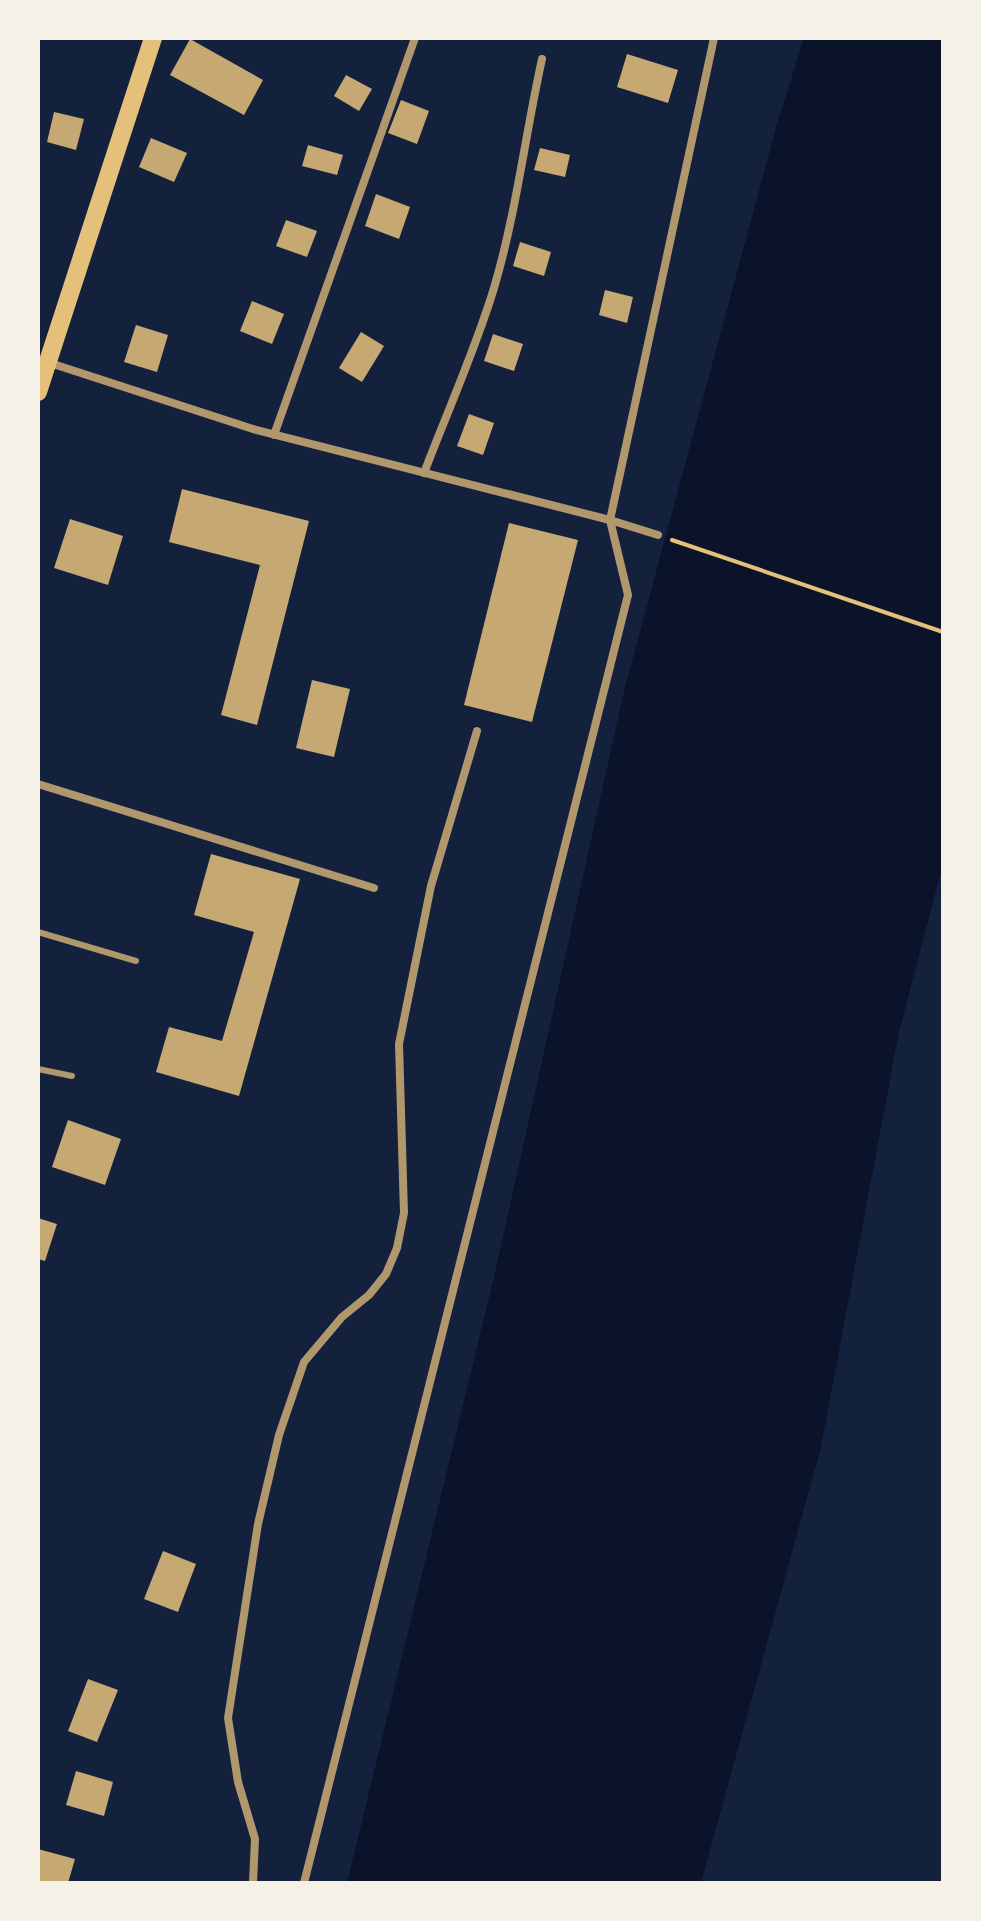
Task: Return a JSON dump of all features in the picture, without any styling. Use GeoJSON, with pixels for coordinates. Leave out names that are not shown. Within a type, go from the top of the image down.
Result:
{"type":"FeatureCollection","features":[{"type":"Feature","properties":{"kind":"main road"},"geometry":{"type":"LineString","coordinates":[[38,392],[153,38]]}},
{"type":"Feature","properties":{"kind":"street"},"geometry":{"type":"LineString","coordinates":[[274,435],[415,38]]}},
{"type":"Feature","properties":{"kind":"street"},"geometry":{"type":"LineString","coordinates":[[304,1883],[628,595],[610,520],[714,38]]}},
{"type":"Feature","properties":{"kind":"street"},"geometry":{"type":"LineString","coordinates":[[424,473],[494,289],[518,189],[524,141],[542,59]]}},
{"type":"Feature","properties":{"kind":"street"},"geometry":{"type":"LineString","coordinates":[[47,362],[274,435],[610,520],[658,535]]}},
{"type":"Feature","properties":{"kind":"street"},"geometry":{"type":"LineString","coordinates":[[253,1883],[255,1839],[238,1782],[228,1718],[258,1524],[279,1435],[304,1362],[342,1317],[369,1295],[386,1274],[397,1248],[404,1213],[399,1044],[431,886],[477,731]]}},
{"type":"Feature","properties":{"kind":"street"},"geometry":{"type":"LineString","coordinates":[[38,784],[374,888]]}},
{"type":"Feature","properties":{"kind":"lane"},"geometry":{"type":"LineString","coordinates":[[38,932],[136,961]]}},
{"type":"Feature","properties":{"kind":"lane"},"geometry":{"type":"LineString","coordinates":[[38,1069],[72,1076]]}},
{"type":"Feature","properties":{"kind":"path"},"geometry":{"type":"LineString","coordinates":[[658,535],[943,632]]}},
{"type":"Feature","properties":{"kind":"water"},"geometry":{"type":"Polygon","coordinates":[[[804,38],[943,38],[943,864],[899,1032],[821,1447],[701,1883],[347,1883],[494,1277],[625,687],[777,124],[804,38]]]}},
{"type":"Feature","properties":{"kind":"building"},"geometry":{"type":"Polygon","coordinates":[[[190,39],[263,80],[244,115],[170,75],[190,39]]]}},
{"type":"Feature","properties":{"kind":"building"},"geometry":{"type":"Polygon","coordinates":[[[627,54],[678,70],[668,103],[617,87],[627,54]]]}},
{"type":"Feature","properties":{"kind":"building"},"geometry":{"type":"Polygon","coordinates":[[[346,75],[372,89],[359,111],[334,96],[346,75]]]}},
{"type":"Feature","properties":{"kind":"building"},"geometry":{"type":"Polygon","coordinates":[[[401,100],[429,111],[417,144],[388,133],[401,100]]]}},
{"type":"Feature","properties":{"kind":"building"},"geometry":{"type":"Polygon","coordinates":[[[54,112],[84,119],[76,150],[47,142],[54,112]]]}},
{"type":"Feature","properties":{"kind":"building"},"geometry":{"type":"Polygon","coordinates":[[[151,138],[187,153],[174,182],[139,167],[151,138]]]}},
{"type":"Feature","properties":{"kind":"building"},"geometry":{"type":"Polygon","coordinates":[[[308,145],[343,155],[337,175],[302,166],[308,145]]]}},
{"type":"Feature","properties":{"kind":"building"},"geometry":{"type":"Polygon","coordinates":[[[540,148],[570,155],[565,177],[534,170],[540,148]]]}},
{"type":"Feature","properties":{"kind":"building"},"geometry":{"type":"Polygon","coordinates":[[[376,194],[410,207],[399,239],[365,226],[376,194]]]}},
{"type":"Feature","properties":{"kind":"building"},"geometry":{"type":"Polygon","coordinates":[[[286,220],[317,231],[307,257],[276,246],[286,220]]]}},
{"type":"Feature","properties":{"kind":"building"},"geometry":{"type":"Polygon","coordinates":[[[520,242],[551,252],[544,276],[513,266],[520,242]]]}},
{"type":"Feature","properties":{"kind":"building"},"geometry":{"type":"Polygon","coordinates":[[[605,290],[633,297],[627,323],[599,315],[605,290]]]}},
{"type":"Feature","properties":{"kind":"building"},"geometry":{"type":"Polygon","coordinates":[[[252,301],[284,314],[272,344],[240,331],[252,301]]]}},
{"type":"Feature","properties":{"kind":"building"},"geometry":{"type":"Polygon","coordinates":[[[136,325],[168,335],[157,372],[124,362],[136,325]]]}},
{"type":"Feature","properties":{"kind":"building"},"geometry":{"type":"Polygon","coordinates":[[[361,332],[384,346],[362,382],[339,368],[361,332]]]}},
{"type":"Feature","properties":{"kind":"building"},"geometry":{"type":"Polygon","coordinates":[[[493,334],[523,344],[514,371],[484,361],[493,334]]]}},
{"type":"Feature","properties":{"kind":"building"},"geometry":{"type":"Polygon","coordinates":[[[469,414],[494,423],[483,455],[457,446],[469,414]]]}},
{"type":"Feature","properties":{"kind":"building"},"geometry":{"type":"Polygon","coordinates":[[[182,489],[309,521],[257,725],[221,715],[260,565],[169,542],[182,489]]]}},
{"type":"Feature","properties":{"kind":"building"},"geometry":{"type":"Polygon","coordinates":[[[70,519],[123,536],[108,585],[54,568],[70,519]]]}},
{"type":"Feature","properties":{"kind":"building"},"geometry":{"type":"Polygon","coordinates":[[[509,523],[578,540],[532,722],[464,705],[509,523]]]}},
{"type":"Feature","properties":{"kind":"building"},"geometry":{"type":"Polygon","coordinates":[[[312,680],[350,689],[334,757],[296,748],[312,680]]]}},
{"type":"Feature","properties":{"kind":"building"},"geometry":{"type":"Polygon","coordinates":[[[211,854],[300,879],[239,1096],[156,1072],[169,1027],[222,1041],[254,932],[194,915],[211,854]]]}},
{"type":"Feature","properties":{"kind":"building"},"geometry":{"type":"Polygon","coordinates":[[[68,1120],[121,1139],[105,1185],[52,1167],[68,1120]]]}},
{"type":"Feature","properties":{"kind":"building"},"geometry":{"type":"Polygon","coordinates":[[[38,1218],[57,1224],[45,1261],[38,1259],[38,1218]]]}},
{"type":"Feature","properties":{"kind":"building"},"geometry":{"type":"Polygon","coordinates":[[[163,1551],[196,1564],[178,1612],[144,1599],[163,1551]]]}},
{"type":"Feature","properties":{"kind":"building"},"geometry":{"type":"Polygon","coordinates":[[[88,1679],[118,1690],[97,1742],[68,1731],[88,1679]]]}},
{"type":"Feature","properties":{"kind":"building"},"geometry":{"type":"Polygon","coordinates":[[[76,1771],[113,1782],[104,1816],[66,1805],[76,1771]]]}},
{"type":"Feature","properties":{"kind":"building"},"geometry":{"type":"Polygon","coordinates":[[[38,1849],[75,1859],[68,1883],[38,1883],[38,1849]]]}}]}
